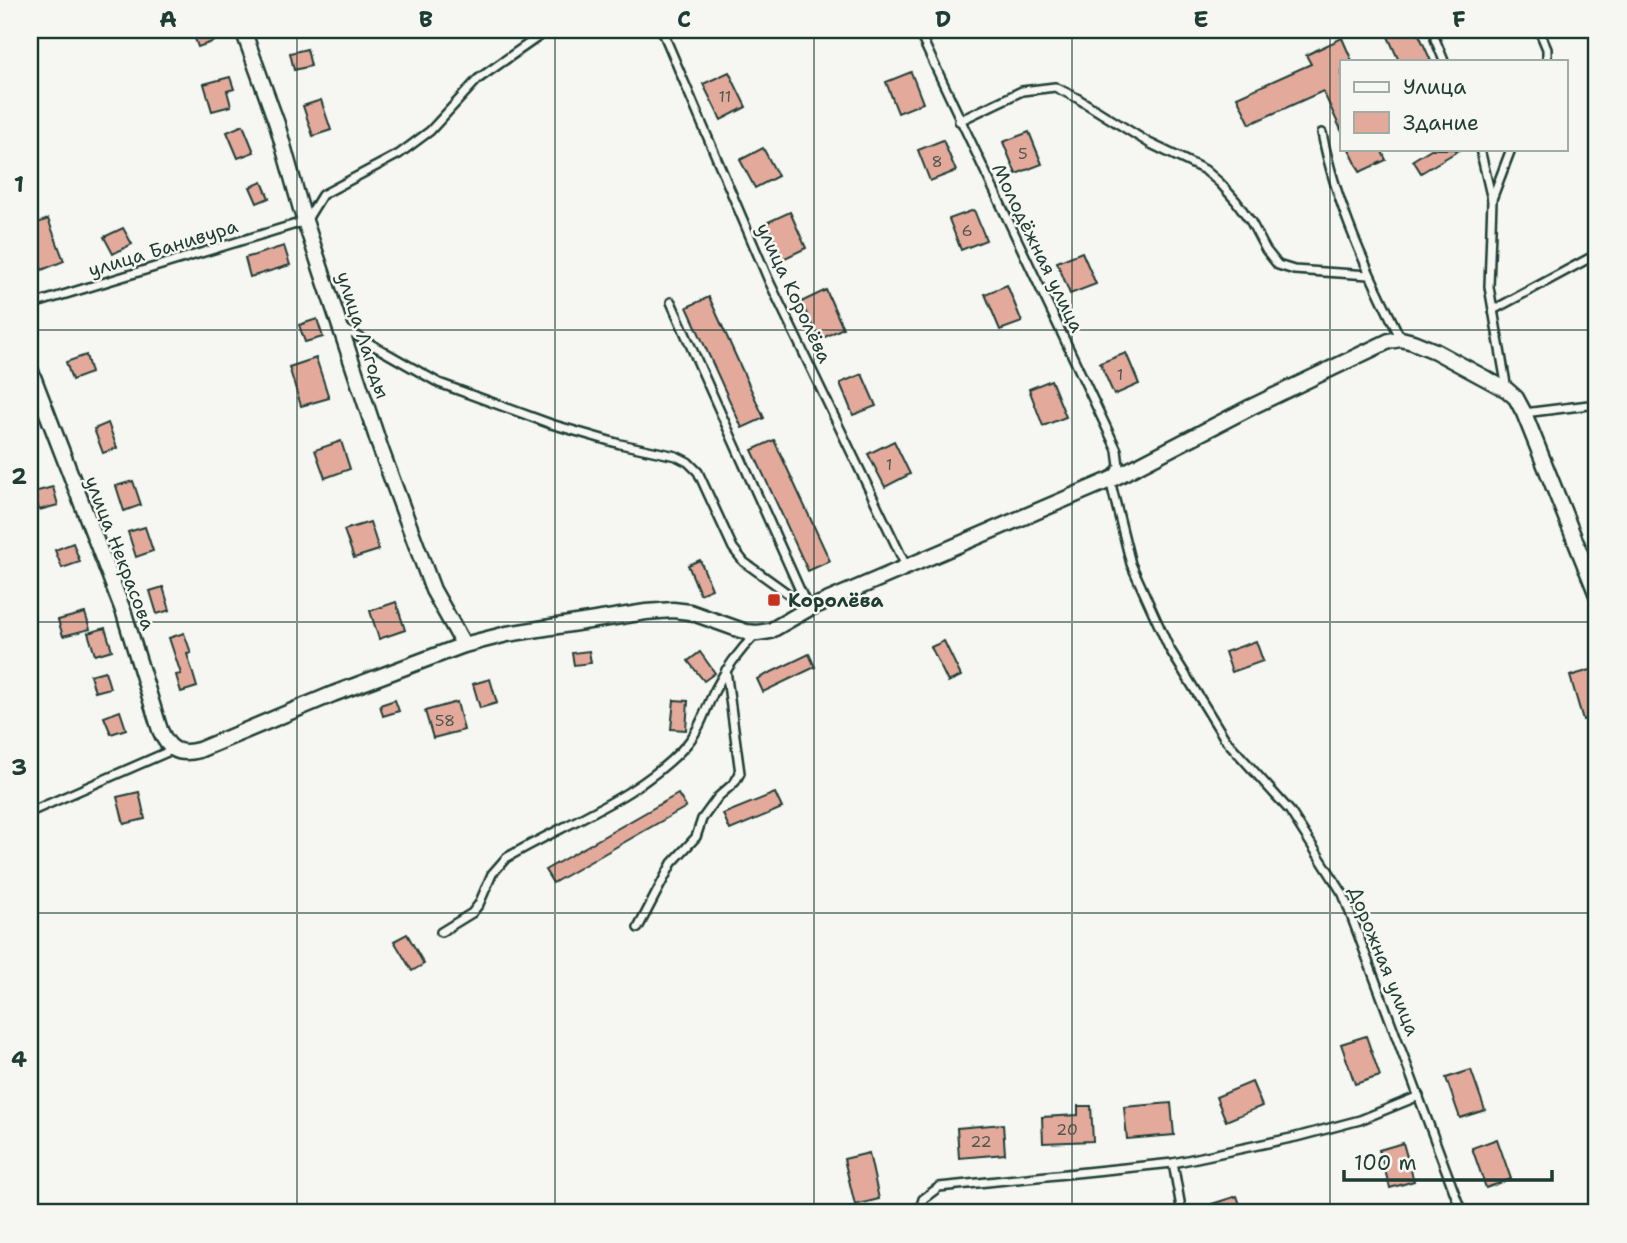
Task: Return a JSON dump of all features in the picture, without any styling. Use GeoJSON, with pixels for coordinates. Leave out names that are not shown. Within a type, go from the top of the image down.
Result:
{"type":"FeatureCollection","features":[{"type":"Feature","properties":{"kind":"street","name":"улица Лагоды"},"geometry":{"type":"LineString","coordinates":[[243,30],[277,124],[381,450],[433,590],[464,645]]}},
{"type":"Feature","properties":{"kind":"street"},"geometry":{"type":"LineString","coordinates":[[172,750],[180,753],[199,750],[333,694],[464,645],[507,634],[673,610],[690,612],[746,632],[769,631],[808,609],[1110,480],[1251,407],[1323,375],[1380,345],[1401,340],[1435,351],[1507,390],[1516,398],[1597,595]]}},
{"type":"Feature","properties":{"kind":"street","name":"улица Некрасова"},"geometry":{"type":"LineString","coordinates":[[30,369],[124,613],[160,730],[172,750]]}},
{"type":"Feature","properties":{"kind":"lane"},"geometry":{"type":"LineString","coordinates":[[306,221],[322,195],[410,146],[430,131],[478,79],[548,30]]}},
{"type":"Feature","properties":{"kind":"lane","name":"улица Королёва"},"geometry":{"type":"LineString","coordinates":[[662,30],[769,281],[906,566]]}},
{"type":"Feature","properties":{"kind":"lane","name":"Молодёжная улица"},"geometry":{"type":"LineString","coordinates":[[918,30],[1117,450],[1119,466],[1110,480]]}},
{"type":"Feature","properties":{"kind":"lane"},"geometry":{"type":"LineString","coordinates":[[1539,30],[1547,49],[1547,60]]}},
{"type":"Feature","properties":{"kind":"lane"},"geometry":{"type":"LineString","coordinates":[[1435,39],[1444,60]]}},
{"type":"Feature","properties":{"kind":"lane"},"geometry":{"type":"LineString","coordinates":[[959,121],[1022,91],[1055,87],[1212,176],[1236,201],[1278,265],[1294,270],[1369,275]]}},
{"type":"Feature","properties":{"kind":"lane"},"geometry":{"type":"LineString","coordinates":[[1322,133],[1329,170],[1369,275],[1401,340]]}},
{"type":"Feature","properties":{"kind":"lane"},"geometry":{"type":"LineString","coordinates":[[1480,150],[1492,200],[1489,287],[1507,390]]}},
{"type":"Feature","properties":{"kind":"lane"},"geometry":{"type":"LineString","coordinates":[[1492,200],[1511,150]]}},
{"type":"Feature","properties":{"kind":"lane","name":"улица Банивура"},"geometry":{"type":"LineString","coordinates":[[30,305],[306,221]]}},
{"type":"Feature","properties":{"kind":"lane"},"geometry":{"type":"LineString","coordinates":[[1493,310],[1597,254]]}},
{"type":"Feature","properties":{"kind":"lane"},"geometry":{"type":"LineString","coordinates":[[671,302],[808,609]]}},
{"type":"Feature","properties":{"kind":"lane"},"geometry":{"type":"LineString","coordinates":[[341,327],[439,383],[551,424],[620,444],[676,456],[688,462],[698,472],[733,548],[744,562],[808,609]]}},
{"type":"Feature","properties":{"kind":"lane"},"geometry":{"type":"LineString","coordinates":[[1524,413],[1597,404]]}},
{"type":"Feature","properties":{"kind":"lane","name":"Дорожная улица"},"geometry":{"type":"LineString","coordinates":[[1110,480],[1131,564],[1169,648],[1225,739],[1290,811],[1343,894],[1462,1213]]}},
{"type":"Feature","properties":{"kind":"lane"},"geometry":{"type":"LineString","coordinates":[[441,932],[472,913],[479,904],[492,874],[506,858],[626,794],[668,763],[695,732],[726,669],[757,633]]}},
{"type":"Feature","properties":{"kind":"lane"},"geometry":{"type":"LineString","coordinates":[[638,928],[672,863],[696,837],[702,819],[740,773],[726,669]]}},
{"type":"Feature","properties":{"kind":"lane"},"geometry":{"type":"LineString","coordinates":[[30,812],[172,750]]}},
{"type":"Feature","properties":{"kind":"lane"},"geometry":{"type":"LineString","coordinates":[[919,1213],[923,1199],[939,1187],[1173,1163],[1296,1137],[1360,1120],[1419,1096]]}},
{"type":"Feature","properties":{"kind":"lane"},"geometry":{"type":"LineString","coordinates":[[1173,1163],[1182,1213]]}},
{"type":"Feature","properties":{"kind":"building"},"geometry":{"type":"Polygon","coordinates":[[[192,30],[211,30],[215,41],[198,47],[192,30]]]}},
{"type":"Feature","properties":{"kind":"building"},"geometry":{"type":"Polygon","coordinates":[[[1385,30],[1417,30],[1431,60],[1399,60],[1385,30]]]}},
{"type":"Feature","properties":{"kind":"building"},"geometry":{"type":"Polygon","coordinates":[[[1342,38],[1352,60],[1340,60],[1340,128],[1323,91],[1250,124],[1237,97],[1311,64],[1306,55],[1342,38]]]}},
{"type":"Feature","properties":{"kind":"building"},"geometry":{"type":"Polygon","coordinates":[[[307,49],[311,66],[294,70],[290,53],[307,49]]]}},
{"type":"Feature","properties":{"kind":"building"},"geometry":{"type":"Polygon","coordinates":[[[729,72],[746,107],[721,120],[703,84],[729,72]]]}},
{"type":"Feature","properties":{"kind":"building"},"geometry":{"type":"Polygon","coordinates":[[[911,72],[923,103],[898,113],[886,82],[911,72]]]}},
{"type":"Feature","properties":{"kind":"building"},"geometry":{"type":"Polygon","coordinates":[[[230,77],[234,89],[227,91],[231,106],[212,111],[204,84],[230,77]]]}},
{"type":"Feature","properties":{"kind":"building"},"geometry":{"type":"Polygon","coordinates":[[[321,100],[331,130],[313,136],[303,106],[321,100]]]}},
{"type":"Feature","properties":{"kind":"building"},"geometry":{"type":"Polygon","coordinates":[[[243,125],[254,152],[238,158],[227,132],[243,125]]]}},
{"type":"Feature","properties":{"kind":"building"},"geometry":{"type":"Polygon","coordinates":[[[1029,132],[1042,164],[1016,174],[1003,142],[1029,132]]]}},
{"type":"Feature","properties":{"kind":"building"},"geometry":{"type":"Polygon","coordinates":[[[943,140],[956,171],[930,181],[918,150],[943,140]]]}},
{"type":"Feature","properties":{"kind":"building"},"geometry":{"type":"Polygon","coordinates":[[[763,148],[778,176],[755,188],[740,160],[763,148]]]}},
{"type":"Feature","properties":{"kind":"building"},"geometry":{"type":"Polygon","coordinates":[[[1349,150],[1381,150],[1386,160],[1360,172],[1349,150]]]}},
{"type":"Feature","properties":{"kind":"building"},"geometry":{"type":"Polygon","coordinates":[[[1429,150],[1459,150],[1421,173],[1413,160],[1429,150]]]}},
{"type":"Feature","properties":{"kind":"building"},"geometry":{"type":"Polygon","coordinates":[[[262,182],[269,198],[257,203],[250,187],[262,182]]]}},
{"type":"Feature","properties":{"kind":"building"},"geometry":{"type":"Polygon","coordinates":[[[974,210],[986,240],[961,250],[949,219],[974,210]]]}},
{"type":"Feature","properties":{"kind":"building"},"geometry":{"type":"Polygon","coordinates":[[[790,212],[806,248],[783,259],[766,223],[790,212]]]}},
{"type":"Feature","properties":{"kind":"building"},"geometry":{"type":"Polygon","coordinates":[[[48,219],[64,261],[42,270],[30,238],[30,226],[48,219]]]}},
{"type":"Feature","properties":{"kind":"building"},"geometry":{"type":"Polygon","coordinates":[[[123,228],[132,244],[113,254],[104,237],[123,228]]]}},
{"type":"Feature","properties":{"kind":"building"},"geometry":{"type":"Polygon","coordinates":[[[284,246],[290,265],[250,277],[245,258],[284,246]]]}},
{"type":"Feature","properties":{"kind":"building"},"geometry":{"type":"Polygon","coordinates":[[[1082,252],[1096,284],[1070,294],[1057,262],[1082,252]]]}},
{"type":"Feature","properties":{"kind":"building"},"geometry":{"type":"Polygon","coordinates":[[[1007,285],[1022,322],[1000,330],[985,294],[1007,285]]]}},
{"type":"Feature","properties":{"kind":"building"},"geometry":{"type":"Polygon","coordinates":[[[826,290],[843,328],[819,340],[801,302],[826,290]]]}},
{"type":"Feature","properties":{"kind":"building"},"geometry":{"type":"Polygon","coordinates":[[[709,297],[764,418],[742,428],[687,307],[709,297]]]}},
{"type":"Feature","properties":{"kind":"building"},"geometry":{"type":"Polygon","coordinates":[[[317,319],[323,337],[305,342],[299,325],[317,319]]]}},
{"type":"Feature","properties":{"kind":"building"},"geometry":{"type":"Polygon","coordinates":[[[1126,353],[1139,384],[1114,395],[1100,363],[1126,353]]]}},
{"type":"Feature","properties":{"kind":"building"},"geometry":{"type":"Polygon","coordinates":[[[86,355],[91,373],[72,380],[66,362],[86,355]]]}},
{"type":"Feature","properties":{"kind":"building"},"geometry":{"type":"Polygon","coordinates":[[[316,358],[329,398],[301,406],[289,367],[316,358]]]}},
{"type":"Feature","properties":{"kind":"building"},"geometry":{"type":"Polygon","coordinates":[[[862,374],[876,406],[853,415],[840,383],[862,374]]]}},
{"type":"Feature","properties":{"kind":"building"},"geometry":{"type":"Polygon","coordinates":[[[1051,380],[1066,417],[1043,426],[1029,389],[1051,380]]]}},
{"type":"Feature","properties":{"kind":"building"},"geometry":{"type":"Polygon","coordinates":[[[108,423],[117,448],[103,453],[94,429],[108,423]]]}},
{"type":"Feature","properties":{"kind":"building"},"geometry":{"type":"Polygon","coordinates":[[[774,440],[830,561],[808,571],[752,450],[774,440]]]}},
{"type":"Feature","properties":{"kind":"building"},"geometry":{"type":"Polygon","coordinates":[[[341,441],[350,469],[325,478],[315,450],[341,441]]]}},
{"type":"Feature","properties":{"kind":"building"},"geometry":{"type":"Polygon","coordinates":[[[894,441],[910,474],[885,487],[868,454],[894,441]]]}},
{"type":"Feature","properties":{"kind":"building"},"geometry":{"type":"Polygon","coordinates":[[[133,481],[141,505],[124,511],[116,486],[133,481]]]}},
{"type":"Feature","properties":{"kind":"building"},"geometry":{"type":"Polygon","coordinates":[[[53,487],[58,505],[39,510],[34,492],[53,487]]]}},
{"type":"Feature","properties":{"kind":"building"},"geometry":{"type":"Polygon","coordinates":[[[370,522],[379,550],[354,558],[344,530],[370,522]]]}},
{"type":"Feature","properties":{"kind":"building"},"geometry":{"type":"Polygon","coordinates":[[[145,527],[153,551],[136,557],[128,532],[145,527]]]}},
{"type":"Feature","properties":{"kind":"building"},"geometry":{"type":"Polygon","coordinates":[[[73,543],[80,562],[62,568],[55,550],[73,543]]]}},
{"type":"Feature","properties":{"kind":"building"},"geometry":{"type":"Polygon","coordinates":[[[700,560],[712,589],[700,594],[688,565],[700,560]]]}},
{"type":"Feature","properties":{"kind":"building"},"geometry":{"type":"Polygon","coordinates":[[[163,587],[170,610],[157,614],[150,591],[163,587]]]}},
{"type":"Feature","properties":{"kind":"building"},"geometry":{"type":"Polygon","coordinates":[[[396,602],[405,630],[379,639],[370,611],[396,602]]]}},
{"type":"Feature","properties":{"kind":"building"},"geometry":{"type":"Polygon","coordinates":[[[85,613],[90,629],[63,636],[58,620],[85,613]]]}},
{"type":"Feature","properties":{"kind":"building"},"geometry":{"type":"Polygon","coordinates":[[[105,628],[112,650],[95,655],[88,633],[105,628]]]}},
{"type":"Feature","properties":{"kind":"building"},"geometry":{"type":"Polygon","coordinates":[[[184,633],[191,653],[187,654],[197,687],[181,692],[176,675],[181,674],[169,638],[184,633]]]}},
{"type":"Feature","properties":{"kind":"building"},"geometry":{"type":"Polygon","coordinates":[[[944,641],[961,676],[948,682],[931,647],[944,641]]]}},
{"type":"Feature","properties":{"kind":"building"},"geometry":{"type":"Polygon","coordinates":[[[1256,641],[1263,661],[1232,672],[1225,652],[1256,641]]]}},
{"type":"Feature","properties":{"kind":"building"},"geometry":{"type":"Polygon","coordinates":[[[589,651],[591,663],[574,665],[572,653],[589,651]]]}},
{"type":"Feature","properties":{"kind":"building"},"geometry":{"type":"Polygon","coordinates":[[[700,652],[715,673],[704,681],[688,661],[700,652]]]}},
{"type":"Feature","properties":{"kind":"building"},"geometry":{"type":"Polygon","coordinates":[[[809,654],[815,667],[763,692],[757,679],[809,654]]]}},
{"type":"Feature","properties":{"kind":"building"},"geometry":{"type":"Polygon","coordinates":[[[1597,668],[1597,715],[1583,720],[1570,676],[1597,668]]]}},
{"type":"Feature","properties":{"kind":"building"},"geometry":{"type":"Polygon","coordinates":[[[105,671],[110,688],[95,692],[90,675],[105,671]]]}},
{"type":"Feature","properties":{"kind":"building"},"geometry":{"type":"Polygon","coordinates":[[[490,679],[497,703],[480,708],[473,684],[490,679]]]}},
{"type":"Feature","properties":{"kind":"building"},"geometry":{"type":"Polygon","coordinates":[[[395,700],[399,711],[383,716],[380,705],[395,700]]]}},
{"type":"Feature","properties":{"kind":"building"},"geometry":{"type":"Polygon","coordinates":[[[674,700],[688,701],[686,730],[671,729],[674,700]]]}},
{"type":"Feature","properties":{"kind":"building"},"geometry":{"type":"Polygon","coordinates":[[[457,702],[464,730],[433,738],[425,711],[457,702]]]}},
{"type":"Feature","properties":{"kind":"building"},"geometry":{"type":"Polygon","coordinates":[[[120,711],[126,729],[111,734],[104,717],[120,711]]]}},
{"type":"Feature","properties":{"kind":"building"},"geometry":{"type":"Polygon","coordinates":[[[139,792],[145,819],[124,824],[117,797],[139,792]]]}},
{"type":"Feature","properties":{"kind":"building"},"geometry":{"type":"Polygon","coordinates":[[[775,793],[782,808],[730,830],[723,814],[775,793]]]}},
{"type":"Feature","properties":{"kind":"building"},"geometry":{"type":"Polygon","coordinates":[[[678,794],[686,807],[553,883],[545,870],[678,794]]]}},
{"type":"Feature","properties":{"kind":"building"},"geometry":{"type":"Polygon","coordinates":[[[407,934],[424,964],[412,971],[394,941],[407,934]]]}},
{"type":"Feature","properties":{"kind":"building"},"geometry":{"type":"Polygon","coordinates":[[[1366,1036],[1380,1076],[1355,1084],[1341,1044],[1366,1036]]]}},
{"type":"Feature","properties":{"kind":"building"},"geometry":{"type":"Polygon","coordinates":[[[1471,1070],[1485,1110],[1460,1118],[1446,1078],[1471,1070]]]}},
{"type":"Feature","properties":{"kind":"building"},"geometry":{"type":"Polygon","coordinates":[[[1252,1082],[1262,1106],[1226,1121],[1216,1097],[1252,1082]]]}},
{"type":"Feature","properties":{"kind":"building"},"geometry":{"type":"Polygon","coordinates":[[[1171,1103],[1174,1135],[1127,1139],[1124,1107],[1171,1103]]]}},
{"type":"Feature","properties":{"kind":"building"},"geometry":{"type":"Polygon","coordinates":[[[1078,1106],[1091,1106],[1093,1141],[1043,1143],[1042,1117],[1078,1115],[1078,1106]]]}},
{"type":"Feature","properties":{"kind":"building"},"geometry":{"type":"Polygon","coordinates":[[[1003,1124],[1005,1154],[959,1158],[957,1128],[1003,1124]]]}},
{"type":"Feature","properties":{"kind":"building"},"geometry":{"type":"Polygon","coordinates":[[[1497,1139],[1511,1179],[1486,1188],[1472,1148],[1497,1139]]]}},
{"type":"Feature","properties":{"kind":"building"},"geometry":{"type":"Polygon","coordinates":[[[1403,1143],[1414,1181],[1390,1188],[1379,1150],[1403,1143]]]}},
{"type":"Feature","properties":{"kind":"building"},"geometry":{"type":"Polygon","coordinates":[[[869,1153],[879,1199],[855,1205],[844,1159],[869,1153]]]}},
{"type":"Feature","properties":{"kind":"building"},"geometry":{"type":"Polygon","coordinates":[[[1237,1196],[1243,1213],[1215,1213],[1212,1204],[1237,1196]]]}},
{"type":"Feature","properties":{"kind":"place","name":"Королёва"},"geometry":{"type":"Point","coordinates":[774,600]}}]}
